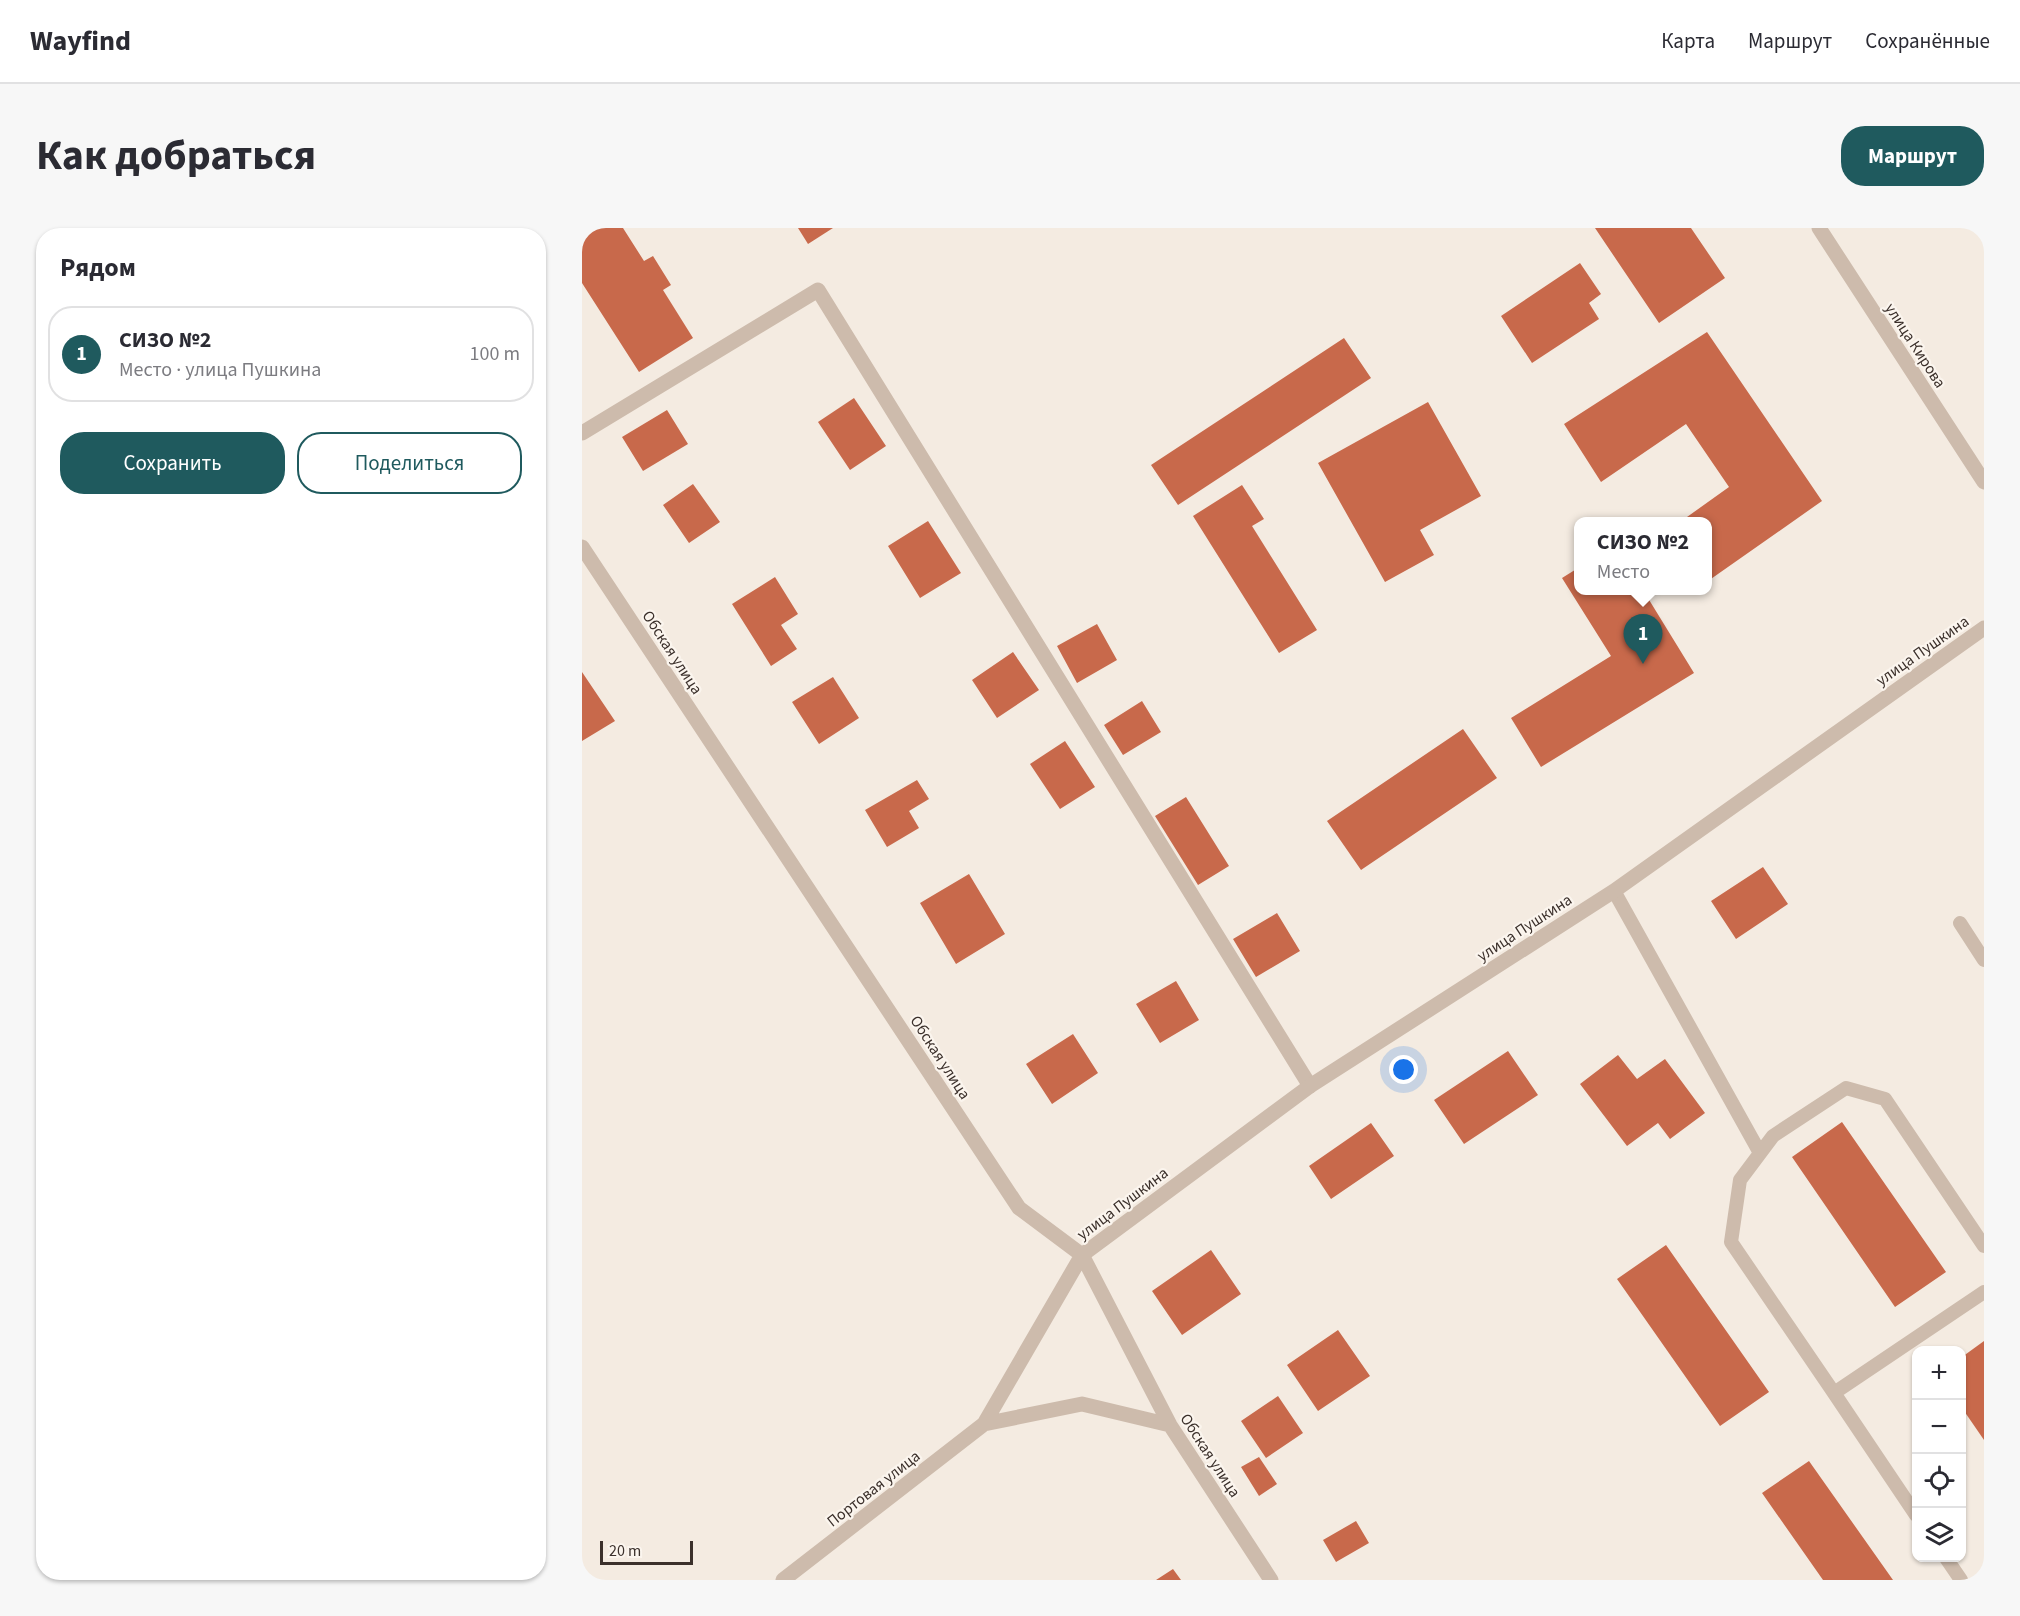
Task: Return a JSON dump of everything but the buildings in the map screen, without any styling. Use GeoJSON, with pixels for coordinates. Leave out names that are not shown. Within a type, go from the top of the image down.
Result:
{"type":"FeatureCollection","features":[{"type":"Feature","properties":{"kind":"street","name":"улица Кирова"},"geometry":{"type":"LineString","coordinates":[[1819,228],[1984,482]]}},
{"type":"Feature","properties":{"kind":"street"},"geometry":{"type":"LineString","coordinates":[[582,433],[818,290],[1310,1086]]}},
{"type":"Feature","properties":{"kind":"street","name":"Обская улица"},"geometry":{"type":"LineString","coordinates":[[582,547],[1019,1208],[1082,1255],[1170,1425],[1271,1580]]}},
{"type":"Feature","properties":{"kind":"street","name":"улица Пушкина"},"geometry":{"type":"LineString","coordinates":[[1082,1255],[1310,1086],[1614,891],[1984,628]]}},
{"type":"Feature","properties":{"kind":"street"},"geometry":{"type":"LineString","coordinates":[[984,1424],[1082,1255]]}},
{"type":"Feature","properties":{"kind":"street"},"geometry":{"type":"LineString","coordinates":[[984,1424],[1082,1404],[1170,1425]]}},
{"type":"Feature","properties":{"kind":"street","name":"Портовая улица"},"geometry":{"type":"LineString","coordinates":[[783,1580],[984,1424]]}},
{"type":"Feature","properties":{"kind":"lane"},"geometry":{"type":"LineString","coordinates":[[1614,891],[1760,1153]]}},
{"type":"Feature","properties":{"kind":"lane"},"geometry":{"type":"LineString","coordinates":[[1960,923],[1984,960]]}},
{"type":"Feature","properties":{"kind":"lane"},"geometry":{"type":"LineString","coordinates":[[1912,1508],[1731,1242],[1740,1180],[1773,1136],[1846,1088],[1885,1099],[1984,1246]]}},
{"type":"Feature","properties":{"kind":"lane"},"geometry":{"type":"LineString","coordinates":[[1834,1393],[1984,1292]]}},
{"type":"Feature","properties":{"kind":"lane"},"geometry":{"type":"LineString","coordinates":[[1949,1562],[1961,1580]]}},
{"type":"Feature","properties":{"kind":"place","name":"СИЗО №2"},"geometry":{"type":"Point","coordinates":[1643,664]}}]}
